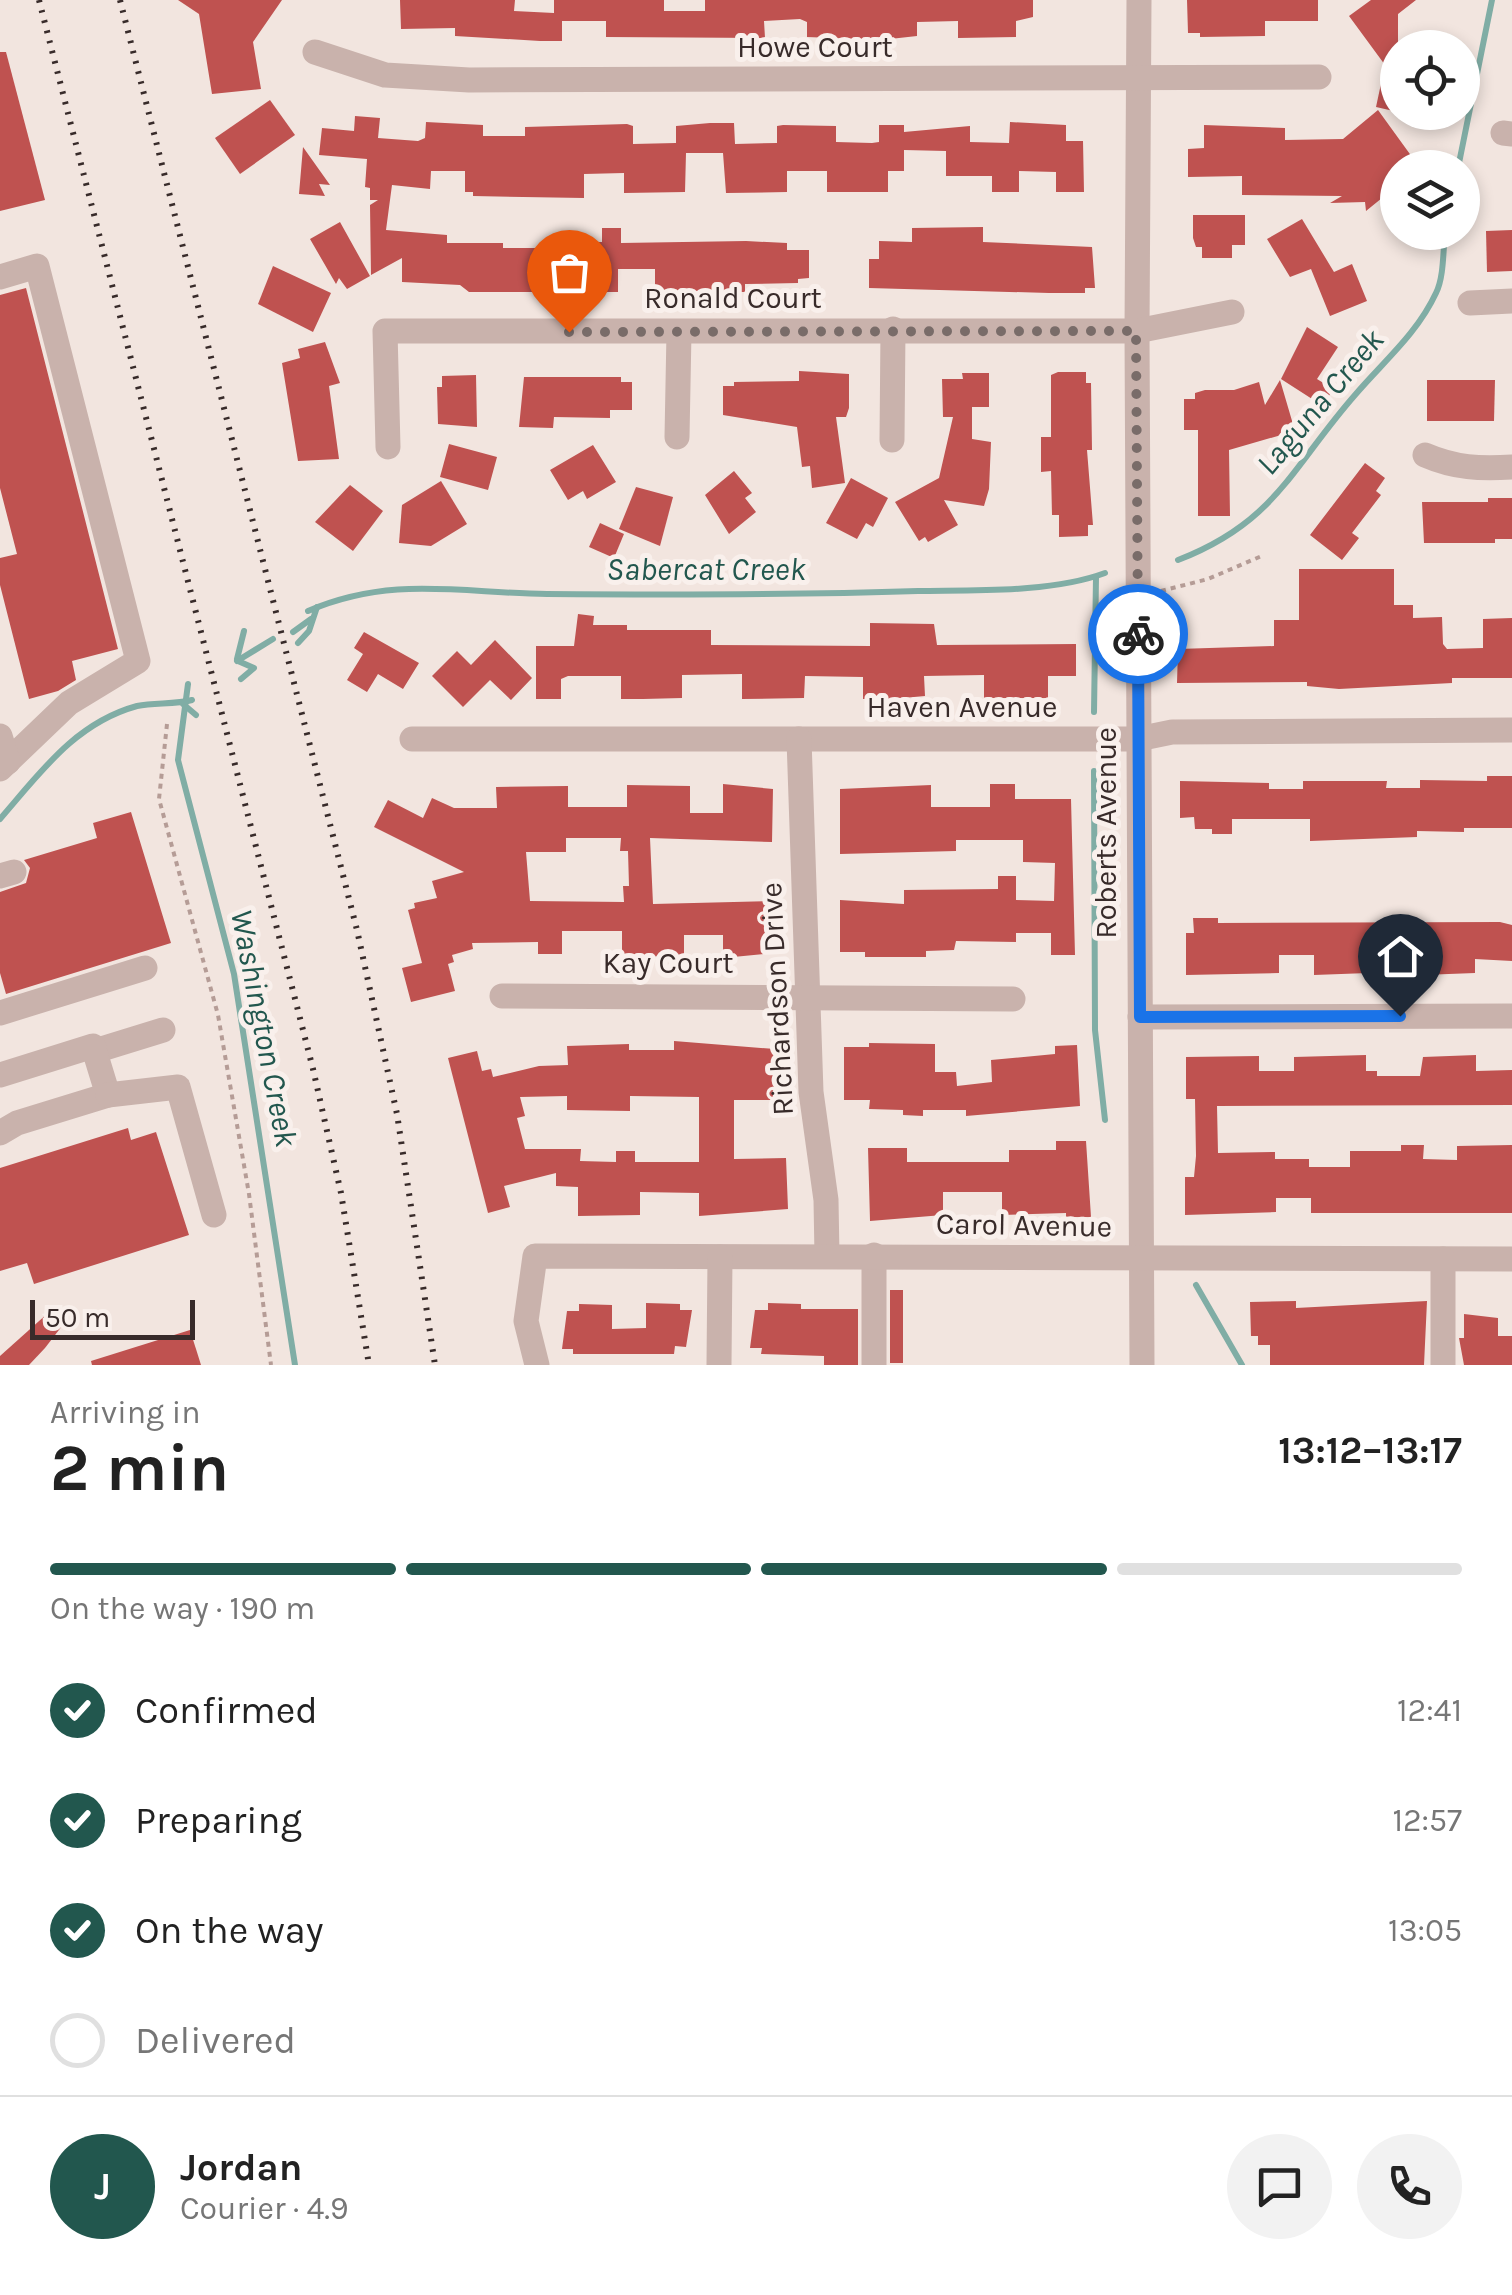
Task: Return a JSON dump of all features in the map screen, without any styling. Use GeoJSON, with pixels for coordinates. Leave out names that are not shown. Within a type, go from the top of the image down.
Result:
{"type":"FeatureCollection","features":[{"type":"Feature","properties":{"kind":"street","name":"Roberts Avenue"},"geometry":{"type":"LineString","coordinates":[[1139,0],[1136,331],[1142,1365]]}},
{"type":"Feature","properties":{"kind":"street","name":"Howe Court"},"geometry":{"type":"LineString","coordinates":[[315,52],[385,75],[469,80],[1319,77]]}},
{"type":"Feature","properties":{"kind":"street"},"geometry":{"type":"LineString","coordinates":[[0,277],[37,266],[138,661],[69,703],[4,766]]}},
{"type":"Feature","properties":{"kind":"street"},"geometry":{"type":"LineString","coordinates":[[1470,302],[1512,300]]}},
{"type":"Feature","properties":{"kind":"street","name":"Ronald Court"},"geometry":{"type":"LineString","coordinates":[[388,446],[386,331],[1136,331],[1232,312]]}},
{"type":"Feature","properties":{"kind":"street"},"geometry":{"type":"LineString","coordinates":[[892,329],[892,440]]}},
{"type":"Feature","properties":{"kind":"street"},"geometry":{"type":"LineString","coordinates":[[677,437],[678,332]]}},
{"type":"Feature","properties":{"kind":"street"},"geometry":{"type":"LineString","coordinates":[[1425,456],[1462,467],[1512,467]]}},
{"type":"Feature","properties":{"kind":"street","name":"Haven Avenue"},"geometry":{"type":"LineString","coordinates":[[412,739],[1138,740],[1172,732],[1512,730]]}},
{"type":"Feature","properties":{"kind":"street"},"geometry":{"type":"LineString","coordinates":[[0,736],[4,766]]}},
{"type":"Feature","properties":{"kind":"street","name":"Richardson Drive"},"geometry":{"type":"LineString","coordinates":[[799,738],[806,996],[827,1256]]}},
{"type":"Feature","properties":{"kind":"street"},"geometry":{"type":"LineString","coordinates":[[0,1013],[145,968]]}},
{"type":"Feature","properties":{"kind":"street","name":"Kay Court"},"geometry":{"type":"LineString","coordinates":[[502,996],[1013,999]]}},
{"type":"Feature","properties":{"kind":"street"},"geometry":{"type":"LineString","coordinates":[[1140,1017],[1512,1016]]}},
{"type":"Feature","properties":{"kind":"street"},"geometry":{"type":"LineString","coordinates":[[95,1051],[163,1030]]}},
{"type":"Feature","properties":{"kind":"street"},"geometry":{"type":"LineString","coordinates":[[0,1075],[94,1046],[108,1095]]}},
{"type":"Feature","properties":{"kind":"street"},"geometry":{"type":"LineString","coordinates":[[0,1133],[16,1122],[108,1095],[178,1086],[214,1215]]}},
{"type":"Feature","properties":{"kind":"street"},"geometry":{"type":"LineString","coordinates":[[874,1255],[874,1365]]}},
{"type":"Feature","properties":{"kind":"street","name":"Carol Avenue"},"geometry":{"type":"LineString","coordinates":[[537,1365],[526,1321],[534,1256],[1512,1258]]}},
{"type":"Feature","properties":{"kind":"street"},"geometry":{"type":"LineString","coordinates":[[719,1365],[720,1256]]}},
{"type":"Feature","properties":{"kind":"street"},"geometry":{"type":"LineString","coordinates":[[1442,1365],[1443,1259]]}},
{"type":"Feature","properties":{"kind":"path"},"geometry":{"type":"LineString","coordinates":[[1138,594],[1208,578],[1264,554]]}},
{"type":"Feature","properties":{"kind":"path"},"geometry":{"type":"LineString","coordinates":[[168,724],[159,799],[218,1014],[250,1194],[272,1365]]}},
{"type":"Feature","properties":{"kind":"building"},"geometry":{"type":"Polygon","coordinates":[[[178,0],[282,0],[253,42],[261,89],[212,94],[199,14],[178,0]]]}},
{"type":"Feature","properties":{"kind":"building"},"geometry":{"type":"Polygon","coordinates":[[[400,0],[515,0],[514,11],[554,13],[554,0],[664,0],[664,11],[705,11],[705,0],[1033,0],[1033,17],[1016,21],[1016,37],[958,38],[958,21],[917,22],[917,36],[881,40],[807,37],[807,22],[800,19],[764,21],[765,38],[606,37],[606,21],[562,21],[562,41],[540,41],[455,36],[455,28],[401,29],[400,0]]]}},
{"type":"Feature","properties":{"kind":"building"},"geometry":{"type":"Polygon","coordinates":[[[1187,0],[1318,0],[1318,21],[1265,21],[1265,36],[1200,37],[1200,33],[1188,33],[1187,0]]]}},
{"type":"Feature","properties":{"kind":"building"},"geometry":{"type":"Polygon","coordinates":[[[1371,0],[1416,0],[1398,14],[1398,30],[1380,30],[1380,58],[1349,16],[1371,0]]]}},
{"type":"Feature","properties":{"kind":"building"},"geometry":{"type":"Polygon","coordinates":[[[0,52],[6,52],[45,200],[0,211],[0,52]]]}},
{"type":"Feature","properties":{"kind":"building"},"geometry":{"type":"Polygon","coordinates":[[[270,100],[295,135],[240,174],[215,138],[270,100]]]}},
{"type":"Feature","properties":{"kind":"building"},"geometry":{"type":"Polygon","coordinates":[[[1378,110],[1380,130],[1392,130],[1407,150],[1380,150],[1380,200],[1366,211],[1365,202],[1330,203],[1342,196],[1242,195],[1242,176],[1188,177],[1188,149],[1204,148],[1204,125],[1285,128],[1285,140],[1343,139],[1378,110]]]}},
{"type":"Feature","properties":{"kind":"building"},"geometry":{"type":"Polygon","coordinates":[[[355,116],[380,118],[378,138],[418,141],[425,138],[426,122],[483,125],[483,136],[525,136],[525,127],[627,124],[633,126],[633,144],[676,143],[676,126],[710,123],[734,123],[735,144],[777,143],[777,126],[783,125],[836,126],[836,142],[872,143],[879,142],[879,125],[904,125],[904,132],[970,126],[970,142],[1009,143],[1010,122],[1066,125],[1066,141],[1083,141],[1084,192],[1056,192],[1056,172],[1019,171],[1019,192],[992,192],[992,176],[946,176],[946,151],[904,150],[904,171],[888,171],[888,192],[827,192],[827,171],[787,171],[787,192],[726,193],[723,153],[686,153],[685,192],[624,193],[624,173],[584,174],[584,198],[473,196],[473,192],[465,192],[465,171],[431,171],[430,189],[392,185],[386,230],[447,235],[447,243],[503,243],[503,248],[549,248],[549,254],[590,254],[590,242],[602,242],[602,228],[621,228],[621,243],[746,241],[787,243],[787,250],[809,250],[809,278],[798,279],[798,283],[745,284],[745,292],[655,292],[655,269],[618,269],[618,292],[469,292],[460,285],[402,282],[402,258],[371,275],[370,205],[378,200],[370,200],[370,188],[365,187],[367,159],[319,155],[322,128],[354,131],[355,116]]]}},
{"type":"Feature","properties":{"kind":"building"},"geometry":{"type":"Polygon","coordinates":[[[303,147],[330,185],[319,184],[325,196],[299,194],[303,147]]]}},
{"type":"Feature","properties":{"kind":"building"},"geometry":{"type":"Polygon","coordinates":[[[1193,215],[1245,215],[1245,245],[1232,245],[1232,258],[1202,258],[1202,247],[1196,247],[1193,238],[1193,215]]]}},
{"type":"Feature","properties":{"kind":"building"},"geometry":{"type":"Polygon","coordinates":[[[1302,219],[1334,272],[1352,264],[1367,301],[1330,316],[1311,269],[1290,277],[1267,239],[1302,219]]]}},
{"type":"Feature","properties":{"kind":"building"},"geometry":{"type":"Polygon","coordinates":[[[340,222],[370,276],[347,289],[339,278],[336,284],[310,239],[340,222]]]}},
{"type":"Feature","properties":{"kind":"building"},"geometry":{"type":"Polygon","coordinates":[[[983,227],[983,242],[1092,247],[1095,288],[1085,288],[1085,293],[1049,293],[869,288],[869,259],[879,259],[879,241],[912,242],[912,228],[983,227]]]}},
{"type":"Feature","properties":{"kind":"building"},"geometry":{"type":"Polygon","coordinates":[[[1512,230],[1512,271],[1487,272],[1486,231],[1512,230]]]}},
{"type":"Feature","properties":{"kind":"building"},"geometry":{"type":"Polygon","coordinates":[[[273,266],[331,293],[313,332],[258,304],[273,266]]]}},
{"type":"Feature","properties":{"kind":"building"},"geometry":{"type":"Polygon","coordinates":[[[26,288],[118,649],[72,661],[76,680],[58,691],[29,699],[0,585],[0,558],[17,554],[0,488],[0,295],[26,288]]]}},
{"type":"Feature","properties":{"kind":"building"},"geometry":{"type":"Polygon","coordinates":[[[1307,327],[1338,347],[1317,379],[1333,389],[1323,406],[1281,379],[1307,327]]]}},
{"type":"Feature","properties":{"kind":"building"},"geometry":{"type":"Polygon","coordinates":[[[325,342],[340,383],[329,386],[339,459],[298,461],[282,363],[300,358],[298,349],[325,342]]]}},
{"type":"Feature","properties":{"kind":"building"},"geometry":{"type":"Polygon","coordinates":[[[799,371],[849,374],[849,408],[846,417],[836,417],[845,483],[812,488],[810,466],[802,467],[797,427],[723,415],[723,386],[734,386],[734,382],[799,381],[799,371]]]}},
{"type":"Feature","properties":{"kind":"building"},"geometry":{"type":"Polygon","coordinates":[[[1086,372],[1086,383],[1091,383],[1092,450],[1087,450],[1093,525],[1088,525],[1088,536],[1059,537],[1059,515],[1052,515],[1051,471],[1041,472],[1041,437],[1051,437],[1051,375],[1086,372]]]}},
{"type":"Feature","properties":{"kind":"building"},"geometry":{"type":"Polygon","coordinates":[[[962,373],[989,373],[989,407],[972,407],[972,439],[991,442],[989,489],[984,506],[944,500],[958,525],[928,542],[925,537],[919,541],[895,502],[939,478],[953,417],[943,417],[942,379],[963,379],[962,373]]]}},
{"type":"Feature","properties":{"kind":"building"},"geometry":{"type":"Polygon","coordinates":[[[476,375],[477,427],[438,424],[437,387],[442,387],[442,376],[476,375]]]}},
{"type":"Feature","properties":{"kind":"building"},"geometry":{"type":"Polygon","coordinates":[[[524,377],[621,377],[621,382],[632,382],[632,410],[610,410],[610,418],[554,417],[553,428],[519,427],[524,377]]]}},
{"type":"Feature","properties":{"kind":"building"},"geometry":{"type":"Polygon","coordinates":[[[1280,380],[1295,431],[1229,450],[1230,516],[1198,516],[1198,430],[1184,430],[1184,399],[1195,399],[1195,393],[1205,390],[1234,390],[1259,382],[1265,405],[1280,380]]]}},
{"type":"Feature","properties":{"kind":"building"},"geometry":{"type":"Polygon","coordinates":[[[1427,380],[1495,380],[1494,421],[1427,421],[1427,380]]]}},
{"type":"Feature","properties":{"kind":"building"},"geometry":{"type":"Polygon","coordinates":[[[449,444],[497,457],[488,490],[440,477],[449,444]]]}},
{"type":"Feature","properties":{"kind":"building"},"geometry":{"type":"Polygon","coordinates":[[[593,445],[616,482],[587,499],[583,491],[568,500],[550,470],[593,445]]]}},
{"type":"Feature","properties":{"kind":"building"},"geometry":{"type":"Polygon","coordinates":[[[1365,463],[1385,478],[1376,491],[1381,495],[1352,533],[1359,538],[1342,560],[1310,535],[1365,463]]]}},
{"type":"Feature","properties":{"kind":"building"},"geometry":{"type":"Polygon","coordinates":[[[734,471],[752,493],[745,498],[756,512],[729,534],[705,495],[734,471]]]}},
{"type":"Feature","properties":{"kind":"building"},"geometry":{"type":"Polygon","coordinates":[[[851,478],[888,498],[873,527],[866,523],[857,539],[826,523],[851,478]]]}},
{"type":"Feature","properties":{"kind":"building"},"geometry":{"type":"Polygon","coordinates":[[[441,481],[467,524],[431,546],[399,543],[402,505],[441,481]]]}},
{"type":"Feature","properties":{"kind":"building"},"geometry":{"type":"Polygon","coordinates":[[[350,485],[383,511],[353,551],[315,522],[350,485]]]}},
{"type":"Feature","properties":{"kind":"building"},"geometry":{"type":"Polygon","coordinates":[[[636,487],[673,497],[660,546],[619,529],[636,487]]]}},
{"type":"Feature","properties":{"kind":"building"},"geometry":{"type":"Polygon","coordinates":[[[1488,498],[1512,498],[1512,539],[1495,539],[1495,543],[1424,543],[1422,502],[1488,502],[1488,498]]]}},
{"type":"Feature","properties":{"kind":"building"},"geometry":{"type":"Polygon","coordinates":[[[600,523],[624,534],[614,558],[589,547],[600,523]]]}},
{"type":"Feature","properties":{"kind":"building"},"geometry":{"type":"Polygon","coordinates":[[[1299,569],[1394,569],[1394,605],[1413,605],[1413,618],[1442,617],[1443,644],[1447,649],[1483,648],[1483,619],[1512,618],[1512,678],[1452,678],[1452,683],[1339,689],[1307,686],[1307,682],[1177,683],[1178,649],[1274,646],[1274,620],[1299,620],[1299,569]]]}},
{"type":"Feature","properties":{"kind":"building"},"geometry":{"type":"Polygon","coordinates":[[[578,614],[594,616],[593,625],[627,625],[627,630],[711,630],[711,645],[870,646],[870,623],[934,624],[937,645],[1076,644],[1076,676],[1048,676],[1048,698],[984,698],[984,675],[924,676],[925,696],[892,699],[863,699],[863,677],[805,676],[804,698],[742,699],[742,674],[682,675],[682,698],[621,699],[621,676],[568,676],[561,679],[561,699],[536,699],[536,646],[574,646],[578,614]]]}},
{"type":"Feature","properties":{"kind":"building"},"geometry":{"type":"Polygon","coordinates":[[[364,632],[419,663],[403,689],[378,674],[367,692],[347,680],[363,654],[354,648],[364,632]]]}},
{"type":"Feature","properties":{"kind":"building"},"geometry":{"type":"Polygon","coordinates":[[[495,640],[532,678],[511,700],[490,680],[463,707],[432,676],[457,651],[471,665],[495,640]]]}},
{"type":"Feature","properties":{"kind":"building"},"geometry":{"type":"Polygon","coordinates":[[[1487,776],[1512,776],[1512,828],[1417,831],[1417,837],[1310,841],[1310,819],[1232,819],[1232,834],[1212,834],[1212,829],[1195,829],[1194,817],[1180,818],[1180,781],[1269,783],[1269,789],[1303,789],[1303,781],[1387,781],[1386,788],[1420,788],[1420,780],[1487,781],[1487,776]]]}},
{"type":"Feature","properties":{"kind":"building"},"geometry":{"type":"Polygon","coordinates":[[[723,784],[773,789],[772,842],[650,838],[653,904],[773,901],[773,953],[723,958],[723,935],[684,935],[684,956],[622,957],[622,931],[562,931],[562,954],[538,954],[538,942],[472,943],[473,949],[452,955],[454,962],[448,964],[455,991],[411,1002],[402,968],[422,963],[408,910],[415,908],[414,903],[437,898],[432,881],[464,872],[374,827],[388,800],[423,818],[432,798],[454,808],[497,808],[496,787],[568,786],[568,807],[627,807],[627,785],[690,786],[690,813],[723,813],[723,784]],[[566,838],[566,852],[526,852],[530,901],[624,902],[623,886],[629,886],[628,851],[620,851],[621,838],[566,838]]]}},
{"type":"Feature","properties":{"kind":"building"},"geometry":{"type":"Polygon","coordinates":[[[990,784],[1015,784],[1015,799],[1071,799],[1075,955],[1051,955],[1051,933],[1016,933],[1016,942],[956,941],[954,950],[926,951],[926,957],[865,957],[865,952],[840,952],[840,900],[904,904],[904,890],[998,889],[998,876],[1016,876],[1016,900],[1054,901],[1055,863],[1023,862],[1023,840],[956,840],[956,851],[840,854],[840,789],[931,785],[931,807],[990,807],[990,784]]]}},
{"type":"Feature","properties":{"kind":"building"},"geometry":{"type":"Polygon","coordinates":[[[131,812],[171,943],[6,994],[0,973],[0,892],[26,883],[30,868],[24,860],[97,838],[93,823],[131,812]]]}},
{"type":"Feature","properties":{"kind":"building"},"geometry":{"type":"Polygon","coordinates":[[[1193,918],[1218,918],[1218,923],[1500,922],[1512,925],[1512,961],[1475,959],[1475,973],[1422,975],[1422,955],[1417,955],[1418,949],[1372,950],[1373,955],[1367,955],[1368,973],[1314,975],[1314,955],[1279,955],[1279,973],[1186,975],[1186,933],[1194,933],[1193,918]]]}},
{"type":"Feature","properties":{"kind":"building"},"geometry":{"type":"Polygon","coordinates":[[[674,1041],[775,1049],[774,1100],[734,1100],[734,1159],[786,1158],[788,1209],[699,1216],[699,1193],[640,1192],[640,1215],[578,1216],[578,1187],[556,1186],[556,1173],[504,1186],[510,1207],[488,1213],[448,1058],[477,1051],[482,1071],[491,1069],[493,1077],[539,1066],[568,1065],[567,1046],[629,1044],[629,1050],[674,1050],[674,1041]],[[567,1096],[520,1097],[525,1116],[517,1118],[525,1149],[581,1149],[580,1161],[616,1162],[616,1151],[635,1151],[635,1162],[699,1162],[699,1097],[630,1096],[630,1111],[567,1110],[567,1096]]]}},
{"type":"Feature","properties":{"kind":"building"},"geometry":{"type":"Polygon","coordinates":[[[869,1043],[935,1044],[935,1072],[956,1072],[957,1086],[992,1082],[991,1060],[1055,1054],[1055,1046],[1077,1045],[1080,1106],[966,1116],[966,1110],[923,1110],[923,1116],[903,1115],[903,1110],[869,1109],[870,1100],[844,1100],[844,1047],[869,1047],[869,1043]]]}},
{"type":"Feature","properties":{"kind":"building"},"geometry":{"type":"Polygon","coordinates":[[[1366,1055],[1366,1071],[1377,1071],[1377,1076],[1420,1076],[1423,1057],[1476,1055],[1476,1071],[1512,1070],[1512,1105],[1217,1106],[1218,1153],[1275,1152],[1275,1159],[1309,1159],[1309,1167],[1350,1167],[1350,1151],[1401,1151],[1401,1145],[1424,1145],[1423,1159],[1457,1160],[1457,1146],[1512,1145],[1512,1213],[1311,1213],[1311,1198],[1276,1198],[1276,1212],[1185,1215],[1185,1177],[1194,1177],[1196,1156],[1195,1099],[1186,1099],[1186,1057],[1259,1056],[1259,1071],[1294,1071],[1294,1057],[1366,1055]]]}},
{"type":"Feature","properties":{"kind":"building"},"geometry":{"type":"Polygon","coordinates":[[[128,1128],[131,1140],[156,1132],[189,1235],[34,1284],[27,1263],[0,1271],[0,1168],[128,1128]]]}},
{"type":"Feature","properties":{"kind":"building"},"geometry":{"type":"Polygon","coordinates":[[[1056,1141],[1086,1141],[1091,1217],[1066,1217],[1066,1213],[1002,1215],[1002,1192],[943,1192],[943,1215],[870,1221],[868,1148],[907,1148],[907,1162],[1009,1162],[1009,1150],[1056,1150],[1056,1141]]]}},
{"type":"Feature","properties":{"kind":"building"},"geometry":{"type":"Polygon","coordinates":[[[890,1290],[903,1290],[903,1363],[890,1363],[890,1290]]]}},
{"type":"Feature","properties":{"kind":"building"},"geometry":{"type":"Polygon","coordinates":[[[1296,1301],[1296,1308],[1427,1301],[1424,1365],[1270,1365],[1270,1345],[1258,1345],[1258,1336],[1251,1336],[1250,1302],[1296,1301]]]}},
{"type":"Feature","properties":{"kind":"building"},"geometry":{"type":"Polygon","coordinates":[[[646,1303],[680,1304],[680,1310],[692,1310],[686,1347],[675,1346],[674,1354],[573,1354],[573,1349],[562,1349],[567,1311],[579,1311],[579,1304],[612,1305],[612,1329],[646,1328],[646,1303]]]}},
{"type":"Feature","properties":{"kind":"building"},"geometry":{"type":"Polygon","coordinates":[[[768,1303],[801,1304],[801,1309],[858,1309],[858,1365],[824,1365],[824,1356],[761,1354],[762,1348],[750,1348],[755,1310],[768,1310],[768,1303]]]}},
{"type":"Feature","properties":{"kind":"building"},"geometry":{"type":"Polygon","coordinates":[[[48,1313],[62,1326],[45,1348],[29,1365],[0,1365],[0,1356],[48,1313]]]}},
{"type":"Feature","properties":{"kind":"building"},"geometry":{"type":"Polygon","coordinates":[[[1464,1314],[1498,1318],[1498,1336],[1512,1336],[1512,1365],[1464,1365],[1459,1338],[1464,1338],[1464,1314]]]}},
{"type":"Feature","properties":{"kind":"building"},"geometry":{"type":"Polygon","coordinates":[[[190,1330],[201,1365],[92,1365],[91,1361],[190,1330]]]}},
{"type":"Feature","properties":{"kind":"waterway","name":"Laguna Creek"},"geometry":{"type":"LineString","coordinates":[[1462,150],[1492,0]]}},
{"type":"Feature","properties":{"kind":"waterway","name":"Laguna Creek"},"geometry":{"type":"LineString","coordinates":[[1178,560],[1238,528],[1279,491],[1428,308],[1439,287],[1444,250]]}},
{"type":"Feature","properties":{"kind":"waterway","name":"Sabercat Creek"},"geometry":{"type":"LineString","coordinates":[[308,611],[339,600],[398,590],[639,595],[988,590],[1061,584],[1105,573]]}},
{"type":"Feature","properties":{"kind":"waterway","name":"Laguna Creek"},"geometry":{"type":"LineString","coordinates":[[1094,712],[1096,577]]}},
{"type":"Feature","properties":{"kind":"waterway","name":"Sabercat Creek"},"geometry":{"type":"LineString","coordinates":[[298,643],[309,631],[317,607]]}},
{"type":"Feature","properties":{"kind":"waterway","name":"Sabercat Creek"},"geometry":{"type":"LineString","coordinates":[[293,632],[311,619]]}},
{"type":"Feature","properties":{"kind":"waterway","name":"Sabercat Creek"},"geometry":{"type":"LineString","coordinates":[[237,659],[244,631]]}},
{"type":"Feature","properties":{"kind":"waterway","name":"Sabercat Creek"},"geometry":{"type":"LineString","coordinates":[[237,661],[273,639]]}},
{"type":"Feature","properties":{"kind":"waterway","name":"Sabercat Creek"},"geometry":{"type":"LineString","coordinates":[[238,661],[254,668],[241,679]]}},
{"type":"Feature","properties":{"kind":"waterway","name":"Washington Creek"},"geometry":{"type":"LineString","coordinates":[[188,684],[178,760],[234,974],[295,1365]]}},
{"type":"Feature","properties":{"kind":"waterway","name":"Sabercat Creek"},"geometry":{"type":"LineString","coordinates":[[0,819],[60,752],[95,724],[137,706],[192,700]]}},
{"type":"Feature","properties":{"kind":"waterway","name":"Sabercat Creek"},"geometry":{"type":"LineString","coordinates":[[183,704],[196,715]]}},
{"type":"Feature","properties":{"kind":"waterway","name":"Laguna Creek"},"geometry":{"type":"LineString","coordinates":[[1094,771],[1095,1030],[1105,1120]]}},
{"type":"Feature","properties":{"kind":"waterway","name":"Laguna Creek"},"geometry":{"type":"LineString","coordinates":[[1196,1285],[1242,1365]]}},
{"type":"Feature","properties":{"kind":"railway"},"geometry":{"type":"LineString","coordinates":[[39,0],[313,1069],[341,1193],[369,1365]]}},
{"type":"Feature","properties":{"kind":"railway"},"geometry":{"type":"LineString","coordinates":[[120,0],[357,930],[397,1114],[435,1365]]}},
{"type":"Feature","properties":{"kind":"way so far"},"geometry":{"type":"LineString","coordinates":[[569,332],[1136,331],[1138,634]]}},
{"type":"Feature","properties":{"kind":"route"},"geometry":{"type":"LineString","coordinates":[[1138,634],[1140,1017],[1400,1016]]}}]}
